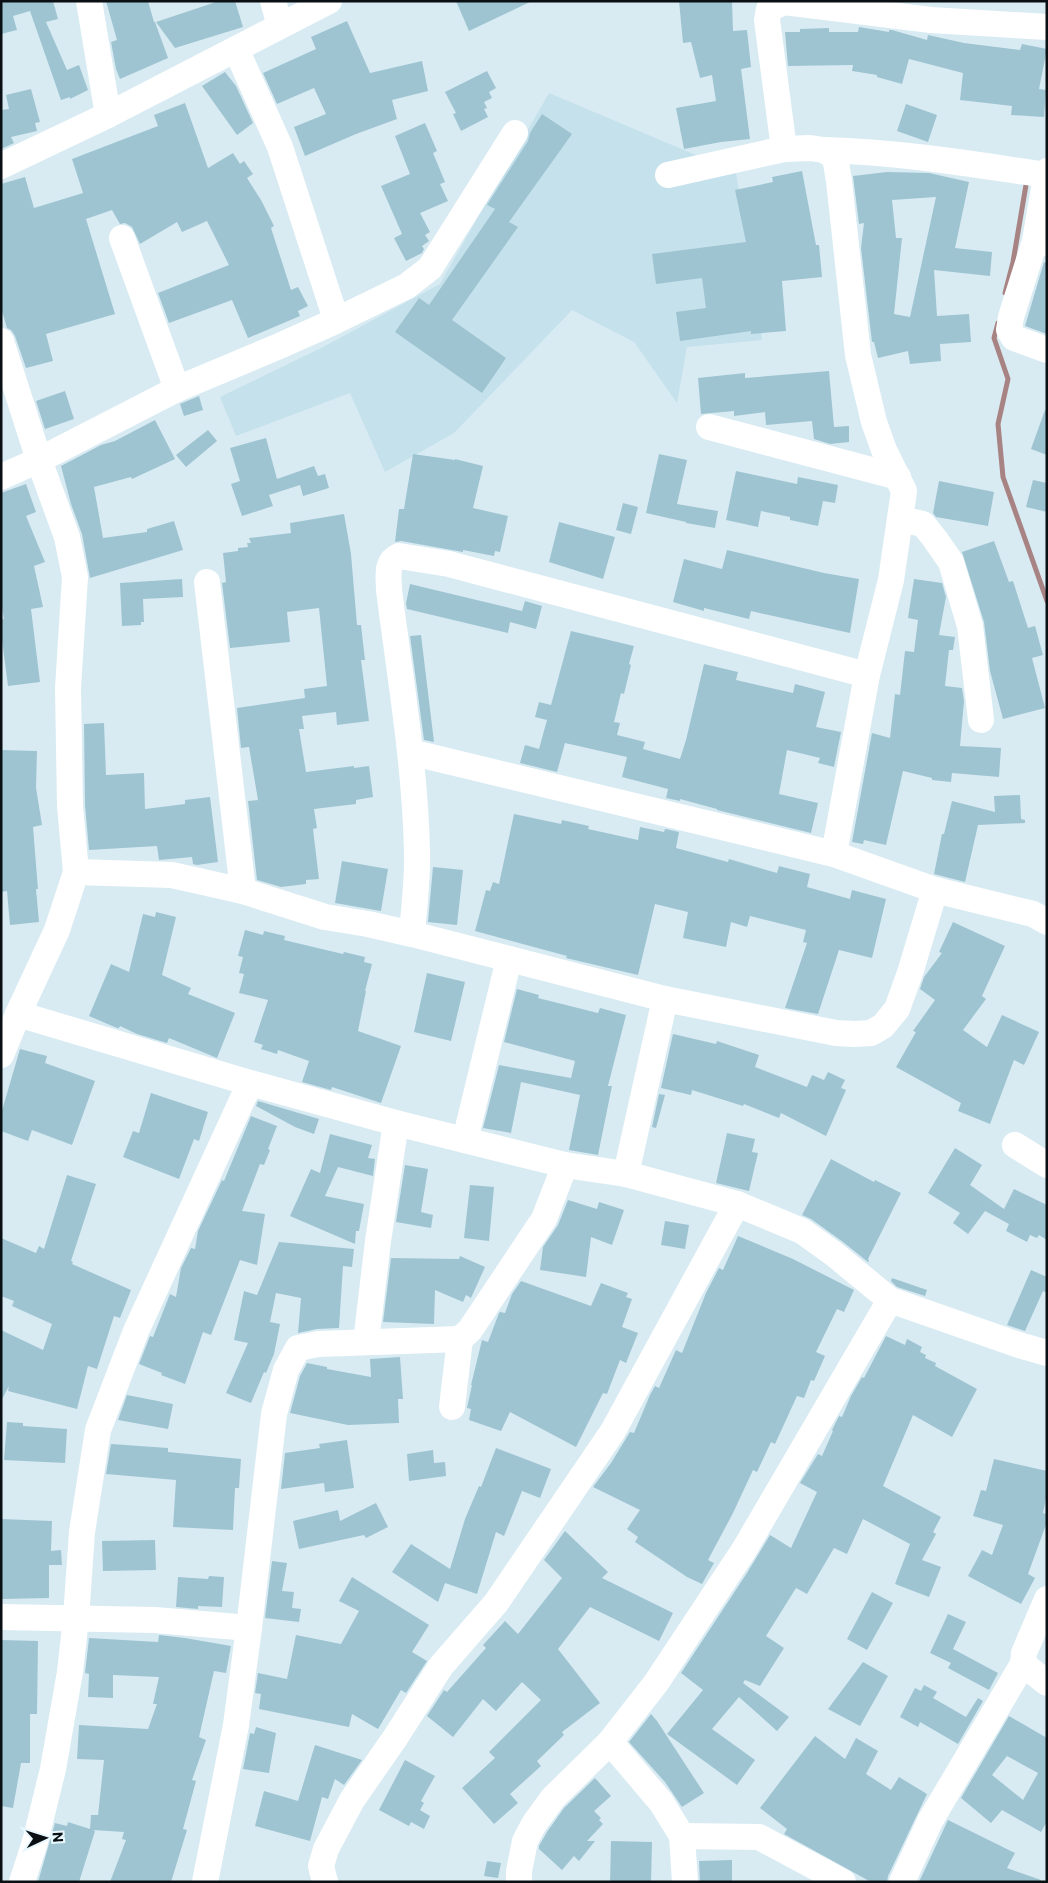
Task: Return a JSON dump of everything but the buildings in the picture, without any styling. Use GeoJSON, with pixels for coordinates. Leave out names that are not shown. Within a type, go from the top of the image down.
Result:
{"type":"FeatureCollection","features":[{"type":"Feature","properties":{"kind":"street"},"geometry":{"type":"LineString","coordinates":[[89,1],[108,115]]}},
{"type":"Feature","properties":{"kind":"street"},"geometry":{"type":"LineString","coordinates":[[273,1],[280,26]]}},
{"type":"Feature","properties":{"kind":"street"},"geometry":{"type":"LineString","coordinates":[[1,166],[108,115],[329,1]]}},
{"type":"Feature","properties":{"kind":"street"},"geometry":{"type":"LineString","coordinates":[[784,149],[767,20],[769,9],[784,2],[931,20],[1047,27]]}},
{"type":"Feature","properties":{"kind":"street"},"geometry":{"type":"LineString","coordinates":[[236,48],[280,147],[332,310],[334,317],[331,323]]}},
{"type":"Feature","properties":{"kind":"street"},"geometry":{"type":"LineString","coordinates":[[1,477],[39,460],[176,389],[277,348],[407,286],[430,268],[515,133]]}},
{"type":"Feature","properties":{"kind":"street"},"geometry":{"type":"LineString","coordinates":[[668,175],[784,149],[810,148],[861,151],[1046,173],[1041,242],[1010,317],[1009,330],[1014,338],[1047,350]]}},
{"type":"Feature","properties":{"kind":"street"},"geometry":{"type":"LineString","coordinates":[[824,150],[835,157],[839,181],[858,355],[874,422],[884,450],[904,491],[891,580],[867,675],[834,854]]}},
{"type":"Feature","properties":{"kind":"street"},"geometry":{"type":"LineString","coordinates":[[122,238],[176,389]]}},
{"type":"Feature","properties":{"kind":"street"},"geometry":{"type":"LineString","coordinates":[[1,341],[39,460],[67,537],[75,577],[68,688],[70,806],[76,872],[57,930],[7,1035],[250,1083],[464,1140],[565,1165],[626,1174],[737,1204],[802,1231],[834,1254],[890,1300],[994,1337],[1047,1353]]}},
{"type":"Feature","properties":{"kind":"street"},"geometry":{"type":"LineString","coordinates":[[708,427],[898,476]]}},
{"type":"Feature","properties":{"kind":"street"},"geometry":{"type":"LineString","coordinates":[[900,519],[922,524],[951,562],[970,626],[981,720]]}},
{"type":"Feature","properties":{"kind":"street"},"geometry":{"type":"LineString","coordinates":[[412,934],[417,853],[410,752],[389,590],[390,564],[392,559],[399,556],[448,564],[867,675]]}},
{"type":"Feature","properties":{"kind":"street"},"geometry":{"type":"LineString","coordinates":[[207,582],[243,891]]}},
{"type":"Feature","properties":{"kind":"street"},"geometry":{"type":"LineString","coordinates":[[410,752],[834,854],[935,890],[1033,914],[1047,922]]}},
{"type":"Feature","properties":{"kind":"street"},"geometry":{"type":"LineString","coordinates":[[76,872],[128,872],[172,875],[243,891],[325,917],[412,934],[665,1000],[836,1033],[854,1034],[871,1033],[882,1026],[897,1009],[935,890]]}},
{"type":"Feature","properties":{"kind":"street"},"geometry":{"type":"LineString","coordinates":[[464,1140],[510,959]]}},
{"type":"Feature","properties":{"kind":"street"},"geometry":{"type":"LineString","coordinates":[[626,1174],[665,1000]]}},
{"type":"Feature","properties":{"kind":"street"},"geometry":{"type":"LineString","coordinates":[[22,1882],[35,1842],[53,1769],[70,1672],[82,1532],[98,1430],[136,1331],[250,1083]]}},
{"type":"Feature","properties":{"kind":"street"},"geometry":{"type":"LineString","coordinates":[[366,1342],[378,1241],[396,1123]]}},
{"type":"Feature","properties":{"kind":"street"},"geometry":{"type":"LineString","coordinates":[[1015,1145],[1047,1165]]}},
{"type":"Feature","properties":{"kind":"street"},"geometry":{"type":"LineString","coordinates":[[205,1882],[236,1725],[274,1414],[286,1370],[298,1348],[318,1344],[460,1339],[470,1330],[544,1219],[565,1165]]}},
{"type":"Feature","properties":{"kind":"street"},"geometry":{"type":"LineString","coordinates":[[325,1882],[321,1866],[326,1849],[352,1800],[395,1738],[441,1666],[496,1602],[613,1431],[737,1204]]}},
{"type":"Feature","properties":{"kind":"street"},"geometry":{"type":"LineString","coordinates":[[519,1882],[519,1871],[525,1841],[534,1824],[553,1798],[610,1742],[656,1683],[744,1550],[890,1300]]}},
{"type":"Feature","properties":{"kind":"street"},"geometry":{"type":"LineString","coordinates":[[452,1408],[460,1339]]}},
{"type":"Feature","properties":{"kind":"street"},"geometry":{"type":"LineString","coordinates":[[902,1882],[930,1821],[1023,1664],[1024,1653],[1047,1598]]}},
{"type":"Feature","properties":{"kind":"street"},"geometry":{"type":"LineString","coordinates":[[1,1617],[155,1620],[249,1628]]}},
{"type":"Feature","properties":{"kind":"street"},"geometry":{"type":"LineString","coordinates":[[1023,1664],[1047,1683]]}},
{"type":"Feature","properties":{"kind":"street"},"geometry":{"type":"LineString","coordinates":[[610,1742],[661,1802],[682,1836],[685,1882]]}},
{"type":"Feature","properties":{"kind":"street"},"geometry":{"type":"LineString","coordinates":[[682,1836],[759,1838],[843,1882]]}},
{"type":"Feature","properties":{"kind":"shaded area"},"geometry":{"type":"Polygon","coordinates":[[[549,93],[736,172],[762,340],[687,347],[677,403],[634,342],[572,310],[454,433],[385,472],[350,393],[236,436],[220,397],[323,347],[440,284],[549,93]]]}},
{"type":"Feature","properties":{"kind":"waterway"},"geometry":{"type":"LineString","coordinates":[[1005,293],[1013,262],[1027,179]]}},
{"type":"Feature","properties":{"kind":"waterway"},"geometry":{"type":"LineString","coordinates":[[998,323],[994,338],[1008,379],[998,424],[1003,477],[1047,601]]}}]}
